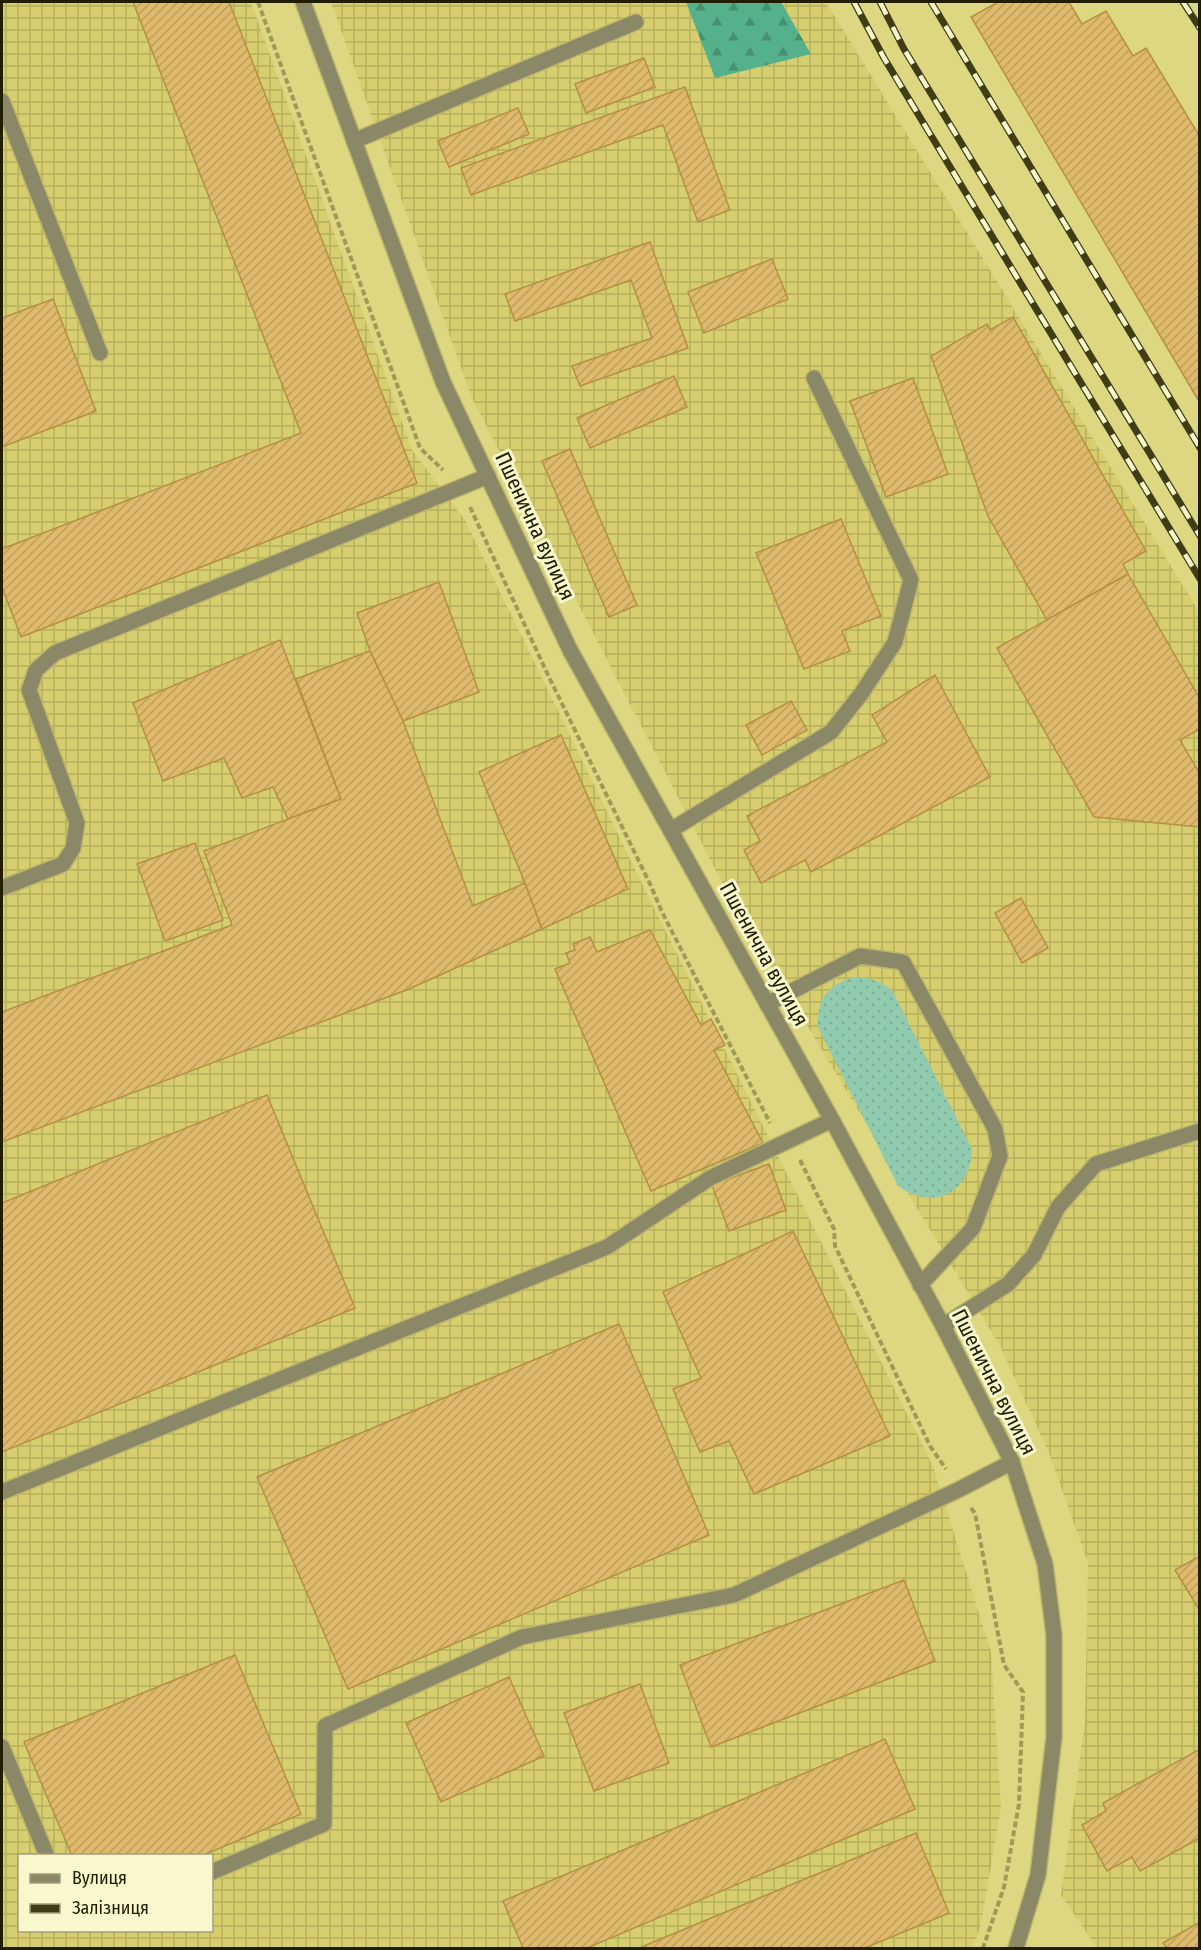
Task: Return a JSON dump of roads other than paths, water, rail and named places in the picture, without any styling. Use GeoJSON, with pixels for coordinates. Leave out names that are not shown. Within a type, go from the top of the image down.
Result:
{"type":"FeatureCollection","features":[{"type":"Feature","properties":{"kind":"street","name":"Пшенична вулиця"},"geometry":{"type":"LineString","coordinates":[[303,2],[443,382],[570,650],[832,1120],[943,1326],[1012,1462],[1045,1564],[1054,1635],[1054,1737],[1038,1875],[1016,1948]]}},
{"type":"Feature","properties":{"kind":"street"},"geometry":{"type":"LineString","coordinates":[[354,141],[636,22]]}},
{"type":"Feature","properties":{"kind":"street"},"geometry":{"type":"LineString","coordinates":[[2,101],[100,353]]}},
{"type":"Feature","properties":{"kind":"street"},"geometry":{"type":"LineString","coordinates":[[671,831],[831,732],[861,694],[895,642],[911,580],[814,378]]}},
{"type":"Feature","properties":{"kind":"street"},"geometry":{"type":"LineString","coordinates":[[2,888],[63,864],[73,848],[77,823],[29,690],[36,670],[55,653],[488,476]]}},
{"type":"Feature","properties":{"kind":"street"},"geometry":{"type":"LineString","coordinates":[[767,1004],[860,956],[903,962],[995,1129],[1000,1156],[973,1228],[921,1285]]}},
{"type":"Feature","properties":{"kind":"street"},"geometry":{"type":"LineString","coordinates":[[2,1492],[607,1247],[710,1178],[832,1120]]}},
{"type":"Feature","properties":{"kind":"street"},"geometry":{"type":"LineString","coordinates":[[943,1326],[1008,1284],[1034,1255],[1058,1207],[1096,1164],[1200,1131]]}},
{"type":"Feature","properties":{"kind":"street"},"geometry":{"type":"LineString","coordinates":[[213,1872],[324,1824],[325,1726],[522,1637],[735,1595],[960,1489],[1012,1462]]}},
{"type":"Feature","properties":{"kind":"street"},"geometry":{"type":"LineString","coordinates":[[2,1747],[47,1854]]}},
{"type":"Feature","properties":{"kind":"railway"},"geometry":{"type":"LineString","coordinates":[[854,2],[884,58],[1200,579]]}},
{"type":"Feature","properties":{"kind":"railway"},"geometry":{"type":"LineString","coordinates":[[880,2],[904,49],[1200,536]]}},
{"type":"Feature","properties":{"kind":"railway"},"geometry":{"type":"LineString","coordinates":[[931,2],[1200,448]]}},
{"type":"Feature","properties":{"kind":"railway"},"geometry":{"type":"LineString","coordinates":[[1183,2],[1200,28]]}}]}
